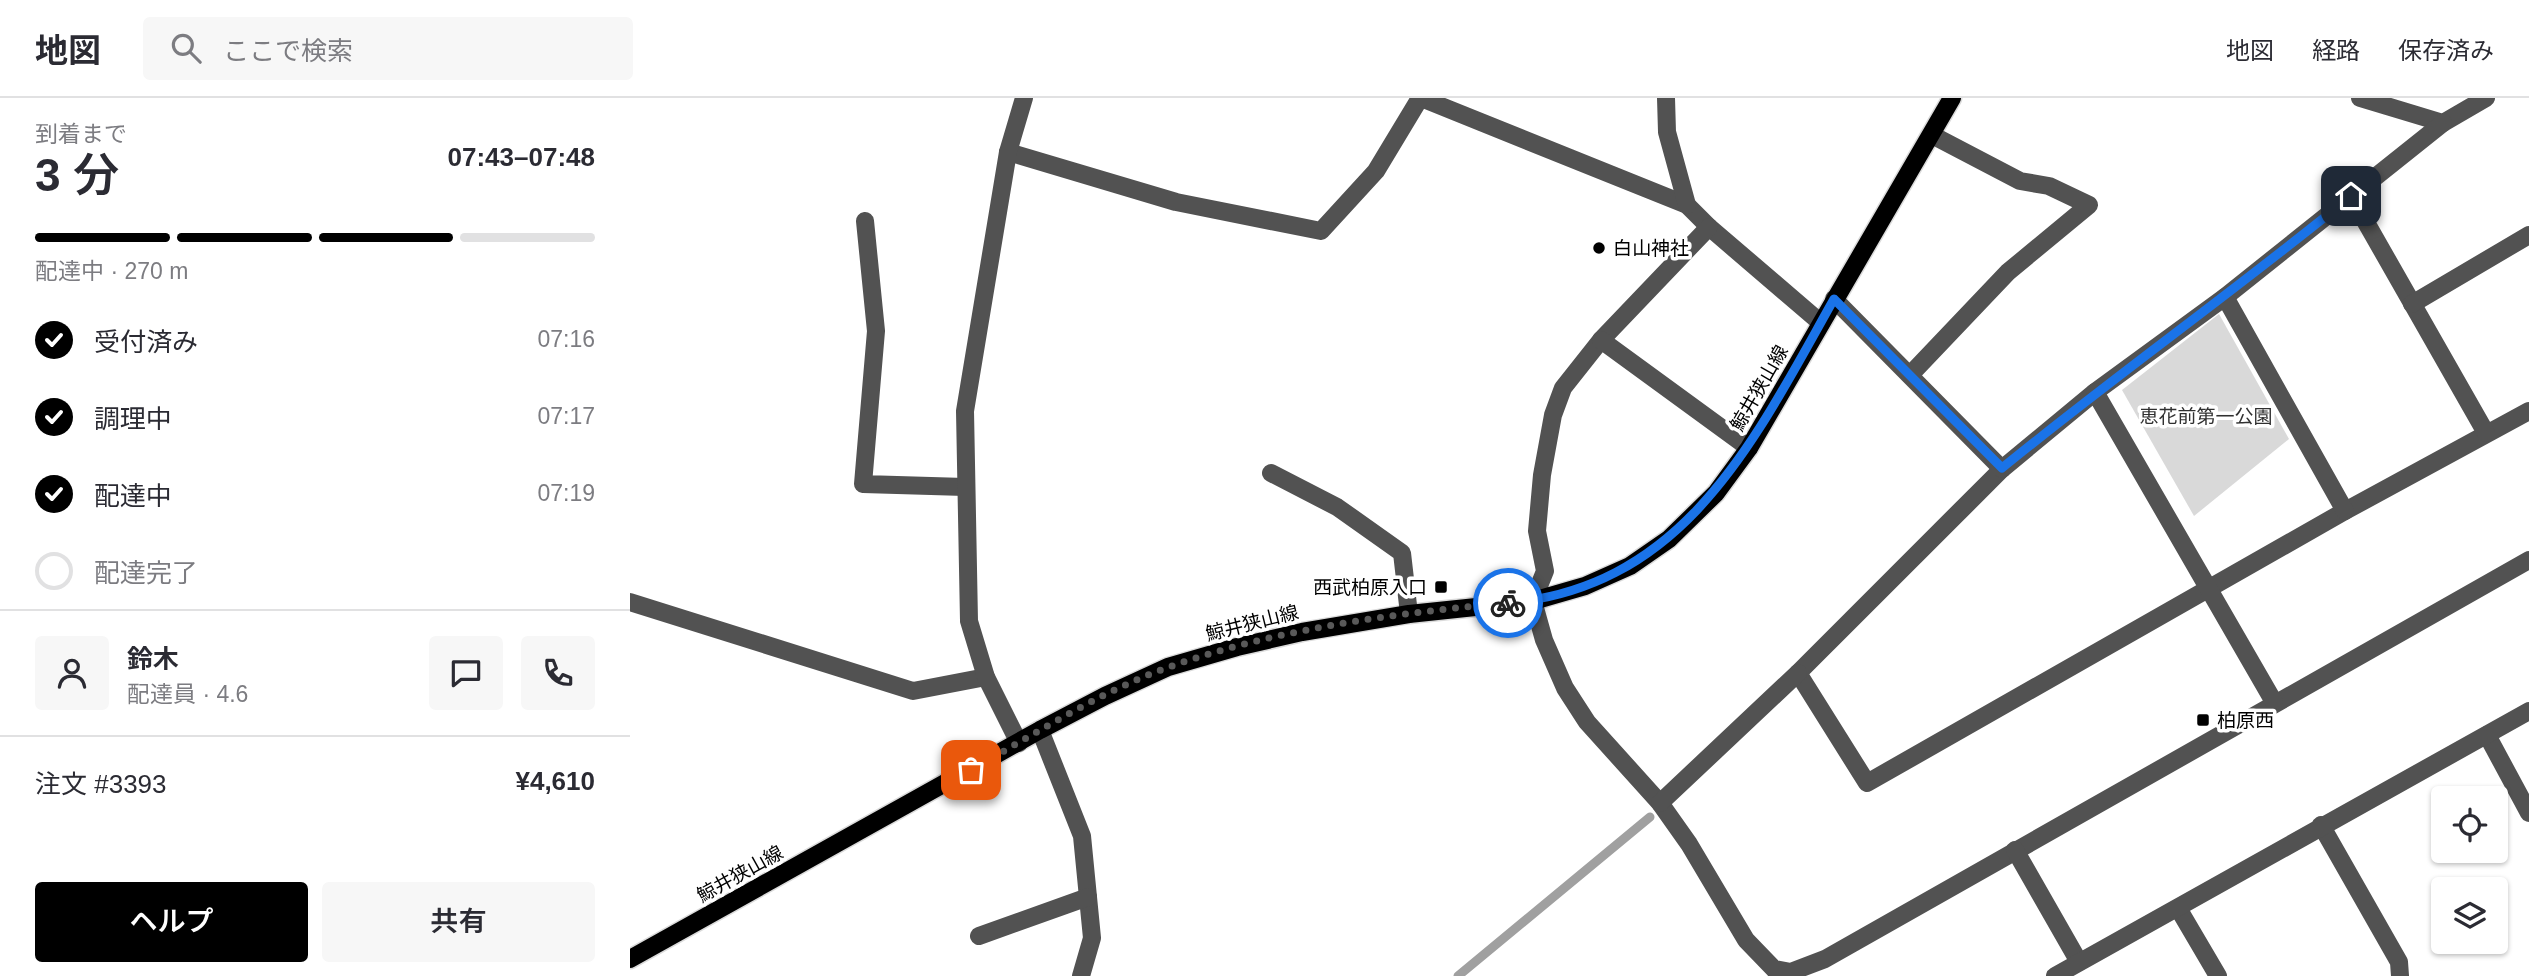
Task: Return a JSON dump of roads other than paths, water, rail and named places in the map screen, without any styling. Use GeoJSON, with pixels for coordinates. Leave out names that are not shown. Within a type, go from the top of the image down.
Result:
{"type":"FeatureCollection","features":[{"type":"Feature","properties":{"kind":"main road","name":"鯨井狭山線"},"geometry":{"type":"LineString","coordinates":[[630,960],[1040,730],[1104,696],[1168,667],[1303,632],[1409,614],[1533,601],[1597,581],[1630,566],[1669,539],[1716,493],[1749,449],[1952,98]]}},
{"type":"Feature","properties":{"kind":"street"},"geometry":{"type":"LineString","coordinates":[[1019,743],[986,677],[968,621],[965,411],[1008,152],[1024,98]]}},
{"type":"Feature","properties":{"kind":"street"},"geometry":{"type":"LineString","coordinates":[[1008,152],[1176,202],[1321,231],[1376,171],[1421,98],[1687,205],[1709,228],[1821,323]]}},
{"type":"Feature","properties":{"kind":"street"},"geometry":{"type":"LineString","coordinates":[[1666,98],[1667,132],[1687,205]]}},
{"type":"Feature","properties":{"kind":"street"},"geometry":{"type":"LineString","coordinates":[[2360,98],[2443,123]]}},
{"type":"Feature","properties":{"kind":"street"},"geometry":{"type":"LineString","coordinates":[[1660,803],[1798,673],[2002,468],[2095,392],[2225,297],[2443,123],[2486,98]]}},
{"type":"Feature","properties":{"kind":"street"},"geometry":{"type":"LineString","coordinates":[[1910,375],[2008,272],[2089,205],[2049,186],[2020,181],[1932,135]]}},
{"type":"Feature","properties":{"kind":"street"},"geometry":{"type":"LineString","coordinates":[[2351,196],[2486,433]]}},
{"type":"Feature","properties":{"kind":"street"},"geometry":{"type":"LineString","coordinates":[[865,221],[876,331],[863,484],[965,487]]}},
{"type":"Feature","properties":{"kind":"street"},"geometry":{"type":"LineString","coordinates":[[1709,228],[1601,340],[1563,388],[1553,415],[1542,475],[1537,531],[1545,571],[1533,601],[1544,640],[1565,688],[1587,722],[1660,803],[1689,844],[1746,940],[1773,973],[1791,972],[1825,959],[2274,702],[2529,560]]}},
{"type":"Feature","properties":{"kind":"street"},"geometry":{"type":"LineString","coordinates":[[2412,304],[2529,235]]}},
{"type":"Feature","properties":{"kind":"street"},"geometry":{"type":"LineString","coordinates":[[2225,297],[2345,511]]}},
{"type":"Feature","properties":{"kind":"street"},"geometry":{"type":"LineString","coordinates":[[1834,299],[2002,468]]}},
{"type":"Feature","properties":{"kind":"street"},"geometry":{"type":"LineString","coordinates":[[1601,340],[1749,449]]}},
{"type":"Feature","properties":{"kind":"street"},"geometry":{"type":"LineString","coordinates":[[2095,392],[2274,702]]}},
{"type":"Feature","properties":{"kind":"street"},"geometry":{"type":"LineString","coordinates":[[1798,673],[1867,783],[2345,511],[2529,411]]}},
{"type":"Feature","properties":{"kind":"street"},"geometry":{"type":"LineString","coordinates":[[1271,473],[1337,507],[1402,553],[1409,614]]}},
{"type":"Feature","properties":{"kind":"street"},"geometry":{"type":"LineString","coordinates":[[630,603],[913,691],[929,691],[986,677]]}},
{"type":"Feature","properties":{"kind":"street"},"geometry":{"type":"LineString","coordinates":[[2054,976],[2529,711]]}},
{"type":"Feature","properties":{"kind":"street"},"geometry":{"type":"LineString","coordinates":[[1040,730],[1082,836],[1092,938],[1081,976]]}},
{"type":"Feature","properties":{"kind":"street"},"geometry":{"type":"LineString","coordinates":[[2487,735],[2529,813]]}},
{"type":"Feature","properties":{"kind":"street"},"geometry":{"type":"LineString","coordinates":[[2321,825],[2399,962],[2400,976]]}},
{"type":"Feature","properties":{"kind":"street"},"geometry":{"type":"LineString","coordinates":[[2015,850],[2079,962]]}},
{"type":"Feature","properties":{"kind":"street"},"geometry":{"type":"LineString","coordinates":[[979,936],[1088,897]]}},
{"type":"Feature","properties":{"kind":"street"},"geometry":{"type":"LineString","coordinates":[[2178,908],[2218,976]]}},
{"type":"Feature","properties":{"kind":"waterway"},"geometry":{"type":"LineString","coordinates":[[1458,976],[1650,817]]}},
{"type":"Feature","properties":{"kind":"place","name":"白山神社"},"geometry":{"type":"Point","coordinates":[1599,248]}},
{"type":"Feature","properties":{"kind":"place","name":"西武柏原入口"},"geometry":{"type":"Point","coordinates":[1441,587]}},
{"type":"Feature","properties":{"kind":"place","name":"柏原西"},"geometry":{"type":"Point","coordinates":[2203,720]}},
{"type":"Feature","properties":{"kind":"park label","name":"恵花前第一公園"},"geometry":{"type":"Point","coordinates":[2206,416]}}]}
